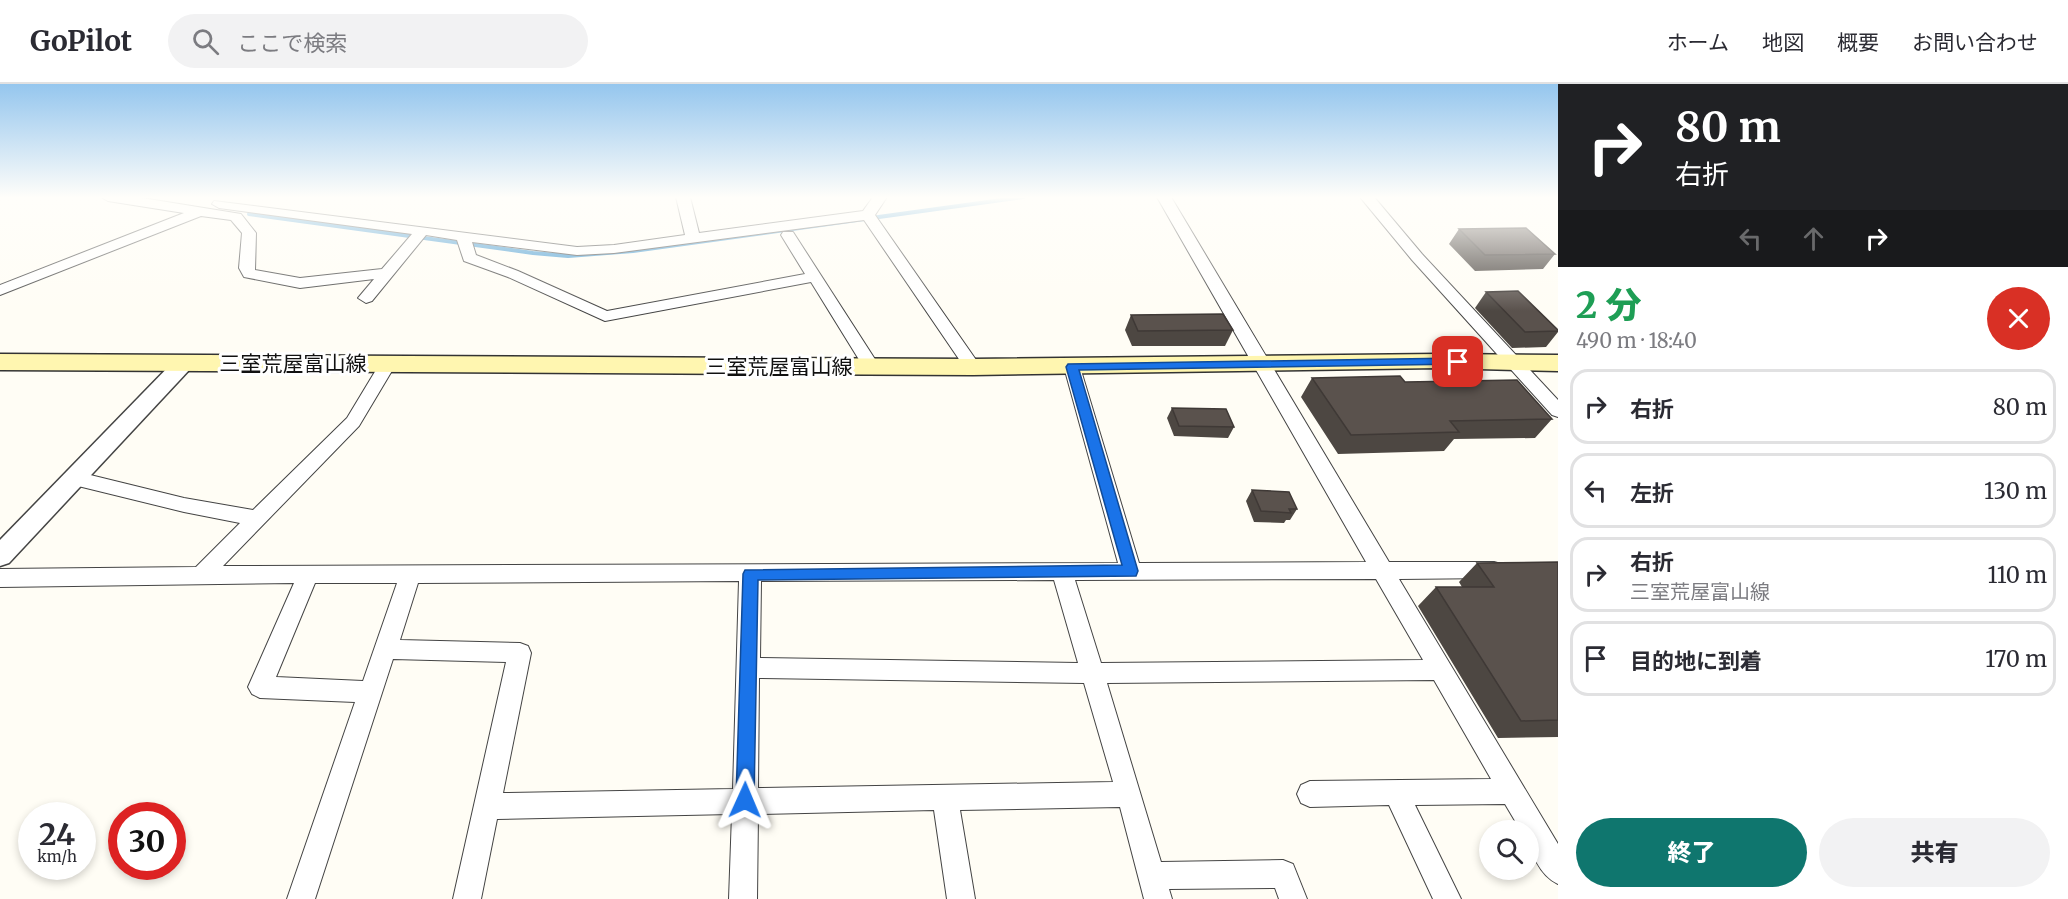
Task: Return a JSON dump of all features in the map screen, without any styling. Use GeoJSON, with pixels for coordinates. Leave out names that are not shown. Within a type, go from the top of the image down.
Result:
{"type":"FeatureCollection","features":[{"type":"Feature","properties":{"kind":"main road","name":"三室荒屋富山線"},"geometry":{"type":"LineString","coordinates":[[0,362],[872,367],[1558,363]]}},
{"type":"Feature","properties":{"kind":"street"},"geometry":{"type":"LineString","coordinates":[[0,290],[140,235]]}},
{"type":"Feature","properties":{"kind":"street"},"geometry":{"type":"LineString","coordinates":[[249,235],[246,268],[249,274],[300,283],[387,273]]}},
{"type":"Feature","properties":{"kind":"street"},"geometry":{"type":"LineString","coordinates":[[366,298],[418,235]]}},
{"type":"Feature","properties":{"kind":"street"},"geometry":{"type":"LineString","coordinates":[[447,235],[577,251],[614,249],[716,235]]}},
{"type":"Feature","properties":{"kind":"street"},"geometry":{"type":"LineString","coordinates":[[788,235],[872,367]]}},
{"type":"Feature","properties":{"kind":"street"},"geometry":{"type":"LineString","coordinates":[[882,235],[973,367]]}},
{"type":"Feature","properties":{"kind":"street"},"geometry":{"type":"LineString","coordinates":[[1186,235],[1558,870]]}},
{"type":"Feature","properties":{"kind":"street"},"geometry":{"type":"LineString","coordinates":[[1399,235],[1558,411]]}},
{"type":"Feature","properties":{"kind":"street"},"geometry":{"type":"LineString","coordinates":[[464,237],[469,258],[513,274],[605,316],[815,278]]}},
{"type":"Feature","properties":{"kind":"street"},"geometry":{"type":"LineString","coordinates":[[0,556],[184,363]]}},
{"type":"Feature","properties":{"kind":"street"},"geometry":{"type":"LineString","coordinates":[[201,575],[353,422],[388,364]]}},
{"type":"Feature","properties":{"kind":"street"},"geometry":{"type":"LineString","coordinates":[[1072,367],[1131,571]]}},
{"type":"Feature","properties":{"kind":"street"},"geometry":{"type":"LineString","coordinates":[[74,478],[184,505],[257,518]]}},
{"type":"Feature","properties":{"kind":"street"},"geometry":{"type":"LineString","coordinates":[[0,578],[201,575],[1512,570]]}},
{"type":"Feature","properties":{"kind":"street"},"geometry":{"type":"LineString","coordinates":[[1062,573],[1155,887],[1284,874],[1293,899]]}},
{"type":"Feature","properties":{"kind":"street"},"geometry":{"type":"LineString","coordinates":[[743,899],[750,574]]}},
{"type":"Feature","properties":{"kind":"street"},"geometry":{"type":"LineString","coordinates":[[308,575],[260,687],[371,692]]}},
{"type":"Feature","properties":{"kind":"street"},"geometry":{"type":"LineString","coordinates":[[301,899],[410,575]]}},
{"type":"Feature","properties":{"kind":"street"},"geometry":{"type":"LineString","coordinates":[[386,649],[520,652],[467,899]]}},
{"type":"Feature","properties":{"kind":"street"},"geometry":{"type":"LineString","coordinates":[[748,668],[1092,673],[1441,670]]}},
{"type":"Feature","properties":{"kind":"street"},"geometry":{"type":"LineString","coordinates":[[1310,794],[1511,790]]}},
{"type":"Feature","properties":{"kind":"street"},"geometry":{"type":"LineString","coordinates":[[1396,793],[1447,899]]}},
{"type":"Feature","properties":{"kind":"street"},"geometry":{"type":"LineString","coordinates":[[488,806],[1129,794]]}},
{"type":"Feature","properties":{"kind":"street"},"geometry":{"type":"LineString","coordinates":[[945,797],[961,899]]}},
{"type":"Feature","properties":{"kind":"building"},"geometry":{"type":"Polygon","coordinates":[[[1465,235],[1534,235],[1555,254],[1485,255],[1465,235]]]}},
{"type":"Feature","properties":{"kind":"building"},"geometry":{"type":"Polygon","coordinates":[[[1518,291],[1558,331],[1525,332],[1486,292],[1518,291]]]}},
{"type":"Feature","properties":{"kind":"building"},"geometry":{"type":"Polygon","coordinates":[[[1223,314],[1233,330],[1138,331],[1131,315],[1223,314]]]}},
{"type":"Feature","properties":{"kind":"building"},"geometry":{"type":"Polygon","coordinates":[[[1400,376],[1405,382],[1517,380],[1552,419],[1450,421],[1459,432],[1351,435],[1312,378],[1400,376]]]}},
{"type":"Feature","properties":{"kind":"building"},"geometry":{"type":"Polygon","coordinates":[[[1172,408],[1226,409],[1234,427],[1179,426],[1172,408]]]}},
{"type":"Feature","properties":{"kind":"building"},"geometry":{"type":"Polygon","coordinates":[[[1252,490],[1289,492],[1297,509],[1289,509],[1291,513],[1261,511],[1252,490]]]}},
{"type":"Feature","properties":{"kind":"building"},"geometry":{"type":"Polygon","coordinates":[[[1558,562],[1558,720],[1521,721],[1436,587],[1494,587],[1477,563],[1558,562]]]}},
{"type":"Feature","properties":{"kind":"waterway"},"geometry":{"type":"LineString","coordinates":[[402,235],[568,256],[633,251],[748,235]]}},
{"type":"Feature","properties":{"kind":"route"},"geometry":{"type":"LineString","coordinates":[[745,800],[750,574],[1131,571],[1072,367],[1458,362]]}}]}
